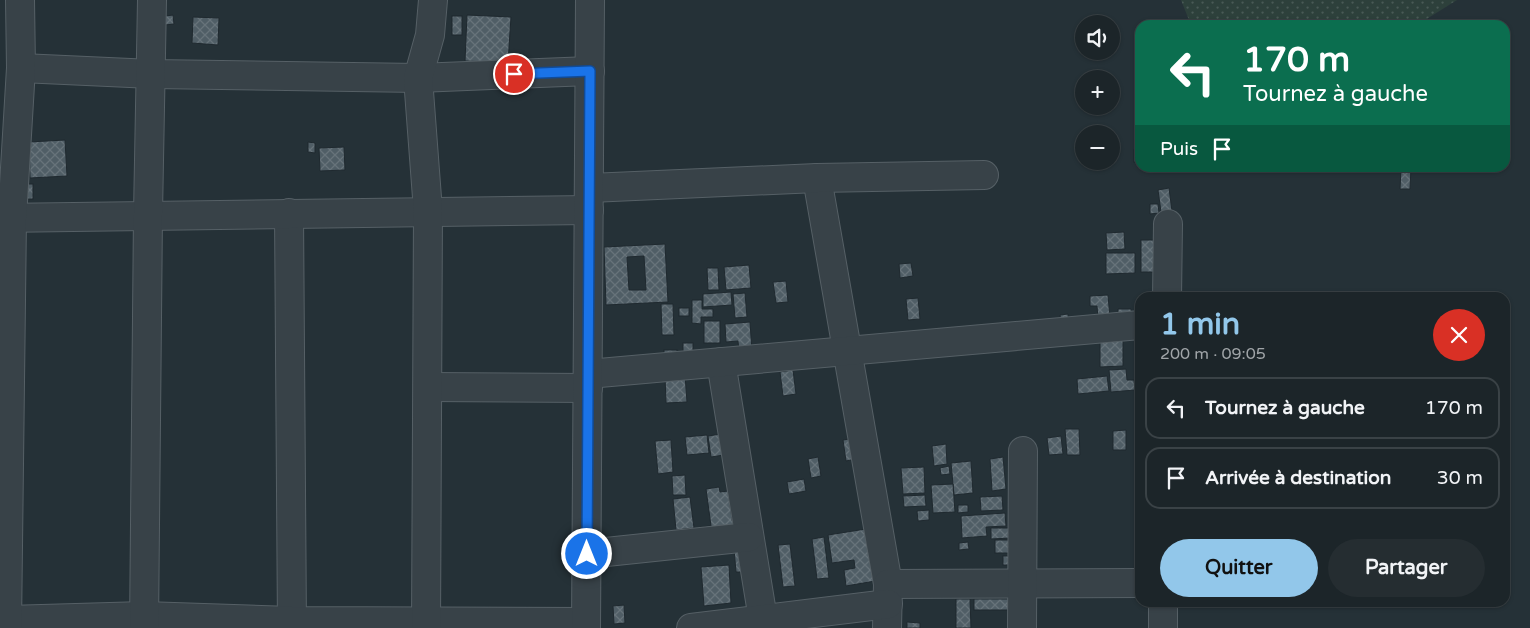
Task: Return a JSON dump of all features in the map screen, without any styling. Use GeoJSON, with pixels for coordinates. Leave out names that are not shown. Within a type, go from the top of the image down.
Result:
{"type":"FeatureCollection","features":[{"type":"Feature","properties":{"kind":"street"},"geometry":{"type":"LineString","coordinates":[[20,0],[21,68],[6,218],[8,624],[144,622],[292,625],[586,625],[590,0]]}},
{"type":"Feature","properties":{"kind":"street"},"geometry":{"type":"LineString","coordinates":[[144,622],[152,0]]}},
{"type":"Feature","properties":{"kind":"street"},"geometry":{"type":"LineString","coordinates":[[426,625],[428,212],[418,78],[430,35],[433,0]]}},
{"type":"Feature","properties":{"kind":"street"},"geometry":{"type":"LineString","coordinates":[[21,68],[152,74],[418,78],[590,71]]}},
{"type":"Feature","properties":{"kind":"street"},"geometry":{"type":"LineString","coordinates":[[6,218],[148,214],[428,212],[817,178],[984,175]]}},
{"type":"Feature","properties":{"kind":"street"},"geometry":{"type":"LineString","coordinates":[[817,178],[848,351],[888,605]]}},
{"type":"Feature","properties":{"kind":"street"},"geometry":{"type":"LineString","coordinates":[[290,213],[292,625]]}},
{"type":"Feature","properties":{"kind":"street"},"geometry":{"type":"LineString","coordinates":[[1167,292],[1168,224]]}},
{"type":"Feature","properties":{"kind":"street"},"geometry":{"type":"LineString","coordinates":[[428,387],[588,381],[720,362],[1135,325]]}},
{"type":"Feature","properties":{"kind":"street"},"geometry":{"type":"LineString","coordinates":[[720,362],[749,537],[751,623]]}},
{"type":"Feature","properties":{"kind":"street"},"geometry":{"type":"LineString","coordinates":[[1022,628],[1023,451]]}},
{"type":"Feature","properties":{"kind":"street"},"geometry":{"type":"LineString","coordinates":[[587,554],[749,537]]}},
{"type":"Feature","properties":{"kind":"street"},"geometry":{"type":"LineString","coordinates":[[691,628],[751,623],[888,605],[1022,584],[1135,583]]}},
{"type":"Feature","properties":{"kind":"street"},"geometry":{"type":"LineString","coordinates":[[1163,607],[1163,628]]}},
{"type":"Feature","properties":{"kind":"green space"},"geometry":{"type":"Polygon","coordinates":[[[1181,0],[1457,0],[1425,20],[1189,20],[1181,0]]]}},
{"type":"Feature","properties":{"kind":"building"},"geometry":{"type":"Polygon","coordinates":[[[173,15],[174,24],[165,25],[165,16],[173,15]]]}},
{"type":"Feature","properties":{"kind":"building"},"geometry":{"type":"Polygon","coordinates":[[[467,15],[511,17],[508,63],[465,61],[467,15]]]}},
{"type":"Feature","properties":{"kind":"building"},"geometry":{"type":"Polygon","coordinates":[[[452,16],[462,16],[462,35],[452,35],[452,16]]]}},
{"type":"Feature","properties":{"kind":"building"},"geometry":{"type":"Polygon","coordinates":[[[193,17],[219,18],[218,45],[192,43],[193,17]]]}},
{"type":"Feature","properties":{"kind":"building"},"geometry":{"type":"Polygon","coordinates":[[[65,140],[67,176],[30,178],[29,142],[65,140]]]}},
{"type":"Feature","properties":{"kind":"building"},"geometry":{"type":"Polygon","coordinates":[[[308,142],[315,143],[315,153],[308,152],[308,142]]]}},
{"type":"Feature","properties":{"kind":"building"},"geometry":{"type":"Polygon","coordinates":[[[344,147],[345,170],[320,171],[319,148],[344,147]]]}},
{"type":"Feature","properties":{"kind":"building"},"geometry":{"type":"Polygon","coordinates":[[[1401,172],[1411,172],[1410,189],[1400,189],[1401,172]]]}},
{"type":"Feature","properties":{"kind":"building"},"geometry":{"type":"Polygon","coordinates":[[[20,184],[33,184],[33,199],[20,199],[20,184]]]}},
{"type":"Feature","properties":{"kind":"building"},"geometry":{"type":"Polygon","coordinates":[[[1169,188],[1172,211],[1161,212],[1158,190],[1169,188]]]}},
{"type":"Feature","properties":{"kind":"building"},"geometry":{"type":"Polygon","coordinates":[[[1150,204],[1158,204],[1159,213],[1150,214],[1150,204]]]}},
{"type":"Feature","properties":{"kind":"building"},"geometry":{"type":"Polygon","coordinates":[[[1124,232],[1125,249],[1107,250],[1106,233],[1124,232]]]}},
{"type":"Feature","properties":{"kind":"building"},"geometry":{"type":"Polygon","coordinates":[[[1141,240],[1155,240],[1155,272],[1141,272],[1141,240]]]}},
{"type":"Feature","properties":{"kind":"building"},"geometry":{"type":"Polygon","coordinates":[[[665,244],[668,302],[606,305],[604,247],[665,244]],[[644,256],[627,257],[629,290],[646,290],[644,256]]]}},
{"type":"Feature","properties":{"kind":"building"},"geometry":{"type":"Polygon","coordinates":[[[1106,253],[1135,253],[1135,273],[1106,274],[1106,253]]]}},
{"type":"Feature","properties":{"kind":"building"},"geometry":{"type":"Polygon","coordinates":[[[911,263],[913,276],[900,278],[899,264],[911,263]]]}},
{"type":"Feature","properties":{"kind":"building"},"geometry":{"type":"Polygon","coordinates":[[[749,265],[751,288],[726,290],[724,267],[749,265]]]}},
{"type":"Feature","properties":{"kind":"building"},"geometry":{"type":"Polygon","coordinates":[[[707,268],[718,268],[719,290],[708,290],[707,268]]]}},
{"type":"Feature","properties":{"kind":"building"},"geometry":{"type":"Polygon","coordinates":[[[786,281],[788,302],[776,303],[773,282],[786,281]]]}},
{"type":"Feature","properties":{"kind":"building"},"geometry":{"type":"Polygon","coordinates":[[[731,292],[732,305],[703,307],[703,294],[731,292]]]}},
{"type":"Feature","properties":{"kind":"building"},"geometry":{"type":"Polygon","coordinates":[[[745,293],[747,317],[735,318],[733,294],[745,293]]]}},
{"type":"Feature","properties":{"kind":"building"},"geometry":{"type":"Polygon","coordinates":[[[1108,295],[1110,318],[1098,319],[1097,306],[1090,306],[1090,296],[1108,295]]]}},
{"type":"Feature","properties":{"kind":"building"},"geometry":{"type":"Polygon","coordinates":[[[918,298],[920,319],[908,320],[906,299],[918,298]]]}},
{"type":"Feature","properties":{"kind":"building"},"geometry":{"type":"Polygon","coordinates":[[[692,300],[702,300],[702,309],[713,309],[713,317],[701,317],[701,324],[692,323],[692,300]]]}},
{"type":"Feature","properties":{"kind":"building"},"geometry":{"type":"Polygon","coordinates":[[[661,304],[673,304],[674,335],[662,335],[661,304]]]}},
{"type":"Feature","properties":{"kind":"building"},"geometry":{"type":"Polygon","coordinates":[[[679,308],[689,308],[689,316],[679,316],[679,308]]]}},
{"type":"Feature","properties":{"kind":"building"},"geometry":{"type":"Polygon","coordinates":[[[1118,309],[1131,309],[1132,320],[1118,320],[1118,309]]]}},
{"type":"Feature","properties":{"kind":"building"},"geometry":{"type":"Polygon","coordinates":[[[1068,314],[1069,323],[1061,323],[1060,315],[1068,314]]]}},
{"type":"Feature","properties":{"kind":"building"},"geometry":{"type":"Polygon","coordinates":[[[704,321],[720,321],[720,343],[704,343],[704,321]]]}},
{"type":"Feature","properties":{"kind":"building"},"geometry":{"type":"Polygon","coordinates":[[[750,322],[752,351],[739,352],[738,341],[726,342],[725,324],[750,322]]]}},
{"type":"Feature","properties":{"kind":"building"},"geometry":{"type":"Polygon","coordinates":[[[1100,333],[1123,333],[1123,366],[1100,367],[1100,333]]]}},
{"type":"Feature","properties":{"kind":"building"},"geometry":{"type":"Polygon","coordinates":[[[683,343],[693,343],[693,355],[683,355],[683,343]]]}},
{"type":"Feature","properties":{"kind":"building"},"geometry":{"type":"Polygon","coordinates":[[[664,350],[677,350],[677,362],[664,362],[664,350]]]}},
{"type":"Feature","properties":{"kind":"building"},"geometry":{"type":"Polygon","coordinates":[[[1126,369],[1127,380],[1134,380],[1135,390],[1111,392],[1109,370],[1126,369]]]}},
{"type":"Feature","properties":{"kind":"building"},"geometry":{"type":"Polygon","coordinates":[[[793,370],[796,394],[783,396],[780,372],[793,370]]]}},
{"type":"Feature","properties":{"kind":"building"},"geometry":{"type":"Polygon","coordinates":[[[685,375],[687,402],[666,403],[665,376],[685,375]]]}},
{"type":"Feature","properties":{"kind":"building"},"geometry":{"type":"Polygon","coordinates":[[[1107,376],[1109,391],[1078,394],[1077,379],[1107,376]]]}},
{"type":"Feature","properties":{"kind":"building"},"geometry":{"type":"Polygon","coordinates":[[[1065,429],[1079,429],[1080,455],[1067,455],[1065,429]]]}},
{"type":"Feature","properties":{"kind":"building"},"geometry":{"type":"Polygon","coordinates":[[[1126,430],[1126,450],[1113,450],[1113,431],[1126,430]]]}},
{"type":"Feature","properties":{"kind":"building"},"geometry":{"type":"Polygon","coordinates":[[[721,434],[724,455],[711,457],[708,436],[721,434]]]}},
{"type":"Feature","properties":{"kind":"building"},"geometry":{"type":"Polygon","coordinates":[[[707,435],[709,453],[687,455],[685,437],[707,435]]]}},
{"type":"Feature","properties":{"kind":"building"},"geometry":{"type":"Polygon","coordinates":[[[1061,436],[1063,454],[1049,455],[1047,438],[1061,436]]]}},
{"type":"Feature","properties":{"kind":"building"},"geometry":{"type":"Polygon","coordinates":[[[856,438],[860,458],[846,461],[843,440],[856,438]]]}},
{"type":"Feature","properties":{"kind":"building"},"geometry":{"type":"Polygon","coordinates":[[[671,440],[673,472],[658,474],[655,441],[671,440]]]}},
{"type":"Feature","properties":{"kind":"building"},"geometry":{"type":"Polygon","coordinates":[[[946,444],[947,464],[934,466],[932,446],[946,444]]]}},
{"type":"Feature","properties":{"kind":"building"},"geometry":{"type":"Polygon","coordinates":[[[818,457],[821,476],[811,478],[808,459],[818,457]]]}},
{"type":"Feature","properties":{"kind":"building"},"geometry":{"type":"Polygon","coordinates":[[[1003,457],[1006,489],[992,491],[990,459],[1003,457]]]}},
{"type":"Feature","properties":{"kind":"building"},"geometry":{"type":"Polygon","coordinates":[[[971,461],[973,493],[954,495],[951,463],[971,461]]]}},
{"type":"Feature","properties":{"kind":"building"},"geometry":{"type":"Polygon","coordinates":[[[949,466],[950,474],[941,475],[940,468],[949,466]]]}},
{"type":"Feature","properties":{"kind":"building"},"geometry":{"type":"Polygon","coordinates":[[[924,467],[925,493],[903,494],[901,468],[924,467]]]}},
{"type":"Feature","properties":{"kind":"building"},"geometry":{"type":"Polygon","coordinates":[[[685,475],[686,495],[673,495],[672,476],[685,475]]]}},
{"type":"Feature","properties":{"kind":"building"},"geometry":{"type":"Polygon","coordinates":[[[804,479],[806,491],[789,494],[787,482],[804,479]]]}},
{"type":"Feature","properties":{"kind":"building"},"geometry":{"type":"Polygon","coordinates":[[[953,484],[955,512],[933,513],[931,485],[953,484]]]}},
{"type":"Feature","properties":{"kind":"building"},"geometry":{"type":"Polygon","coordinates":[[[719,487],[720,492],[728,491],[734,532],[701,536],[700,527],[711,526],[706,489],[719,487]]]}},
{"type":"Feature","properties":{"kind":"building"},"geometry":{"type":"Polygon","coordinates":[[[925,495],[926,506],[904,507],[903,496],[925,495]]]}},
{"type":"Feature","properties":{"kind":"building"},"geometry":{"type":"Polygon","coordinates":[[[1002,496],[1003,510],[981,511],[980,497],[1002,496]]]}},
{"type":"Feature","properties":{"kind":"building"},"geometry":{"type":"Polygon","coordinates":[[[690,497],[694,528],[676,530],[673,499],[690,497]]]}},
{"type":"Feature","properties":{"kind":"building"},"geometry":{"type":"Polygon","coordinates":[[[958,505],[968,505],[968,512],[958,513],[958,505]]]}},
{"type":"Feature","properties":{"kind":"building"},"geometry":{"type":"Polygon","coordinates":[[[929,510],[929,520],[918,521],[917,511],[929,510]]]}},
{"type":"Feature","properties":{"kind":"building"},"geometry":{"type":"Polygon","coordinates":[[[1005,513],[1006,526],[986,527],[987,536],[962,538],[961,516],[1005,513]]]}},
{"type":"Feature","properties":{"kind":"building"},"geometry":{"type":"Polygon","coordinates":[[[872,528],[881,580],[846,586],[844,570],[855,568],[854,560],[832,563],[828,535],[872,528]]]}},
{"type":"Feature","properties":{"kind":"building"},"geometry":{"type":"Polygon","coordinates":[[[991,528],[1011,528],[1011,538],[991,539],[991,528]]]}},
{"type":"Feature","properties":{"kind":"building"},"geometry":{"type":"Polygon","coordinates":[[[824,537],[829,578],[817,579],[812,539],[824,537]]]}},
{"type":"Feature","properties":{"kind":"building"},"geometry":{"type":"Polygon","coordinates":[[[995,540],[1012,540],[1012,553],[995,553],[995,540]]]}},
{"type":"Feature","properties":{"kind":"building"},"geometry":{"type":"Polygon","coordinates":[[[968,542],[969,549],[959,550],[959,543],[968,542]]]}},
{"type":"Feature","properties":{"kind":"building"},"geometry":{"type":"Polygon","coordinates":[[[790,544],[795,586],[783,587],[778,545],[790,544]]]}},
{"type":"Feature","properties":{"kind":"building"},"geometry":{"type":"Polygon","coordinates":[[[743,548],[745,572],[736,572],[734,549],[743,548]]]}},
{"type":"Feature","properties":{"kind":"building"},"geometry":{"type":"Polygon","coordinates":[[[1003,556],[1015,556],[1015,565],[1003,565],[1003,556]]]}},
{"type":"Feature","properties":{"kind":"building"},"geometry":{"type":"Polygon","coordinates":[[[729,565],[731,603],[704,606],[701,567],[729,565]]]}},
{"type":"Feature","properties":{"kind":"building"},"geometry":{"type":"Polygon","coordinates":[[[956,599],[970,599],[971,628],[956,628],[956,599]]]}},
{"type":"Feature","properties":{"kind":"building"},"geometry":{"type":"Polygon","coordinates":[[[974,599],[1011,599],[1011,610],[974,610],[974,599]]]}},
{"type":"Feature","properties":{"kind":"building"},"geometry":{"type":"Polygon","coordinates":[[[624,605],[625,623],[614,624],[613,606],[624,605]]]}},
{"type":"Feature","properties":{"kind":"building"},"geometry":{"type":"Polygon","coordinates":[[[907,622],[920,623],[920,628],[907,628],[907,622]]]}},
{"type":"Feature","properties":{"kind":"route"},"geometry":{"type":"LineString","coordinates":[[514,74],[590,71],[587,554]]}}]}
